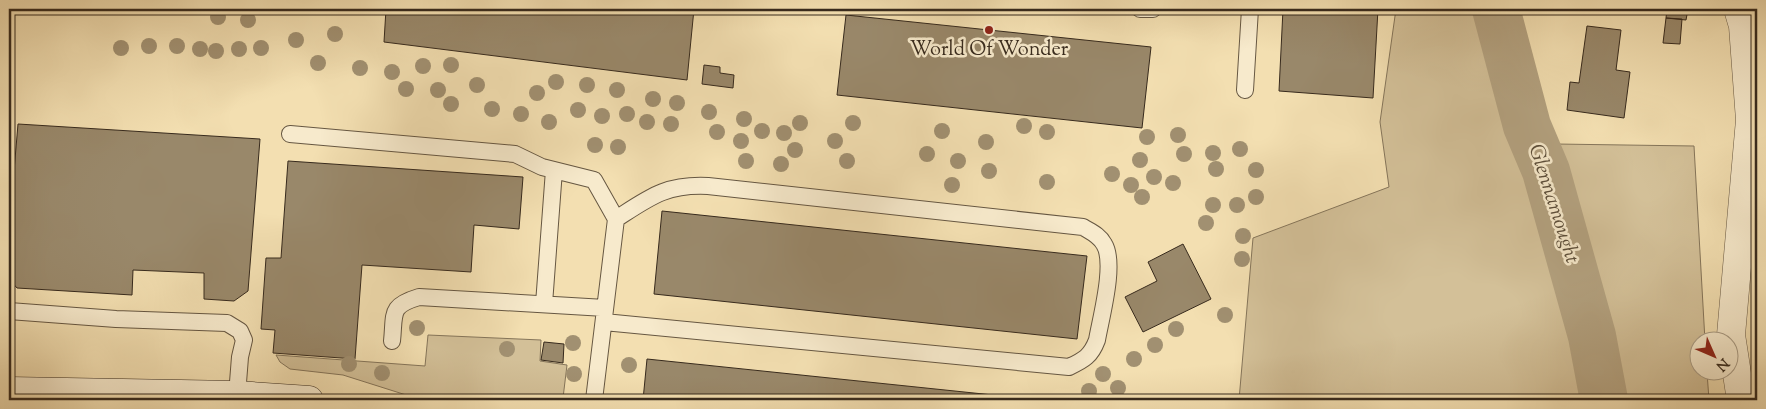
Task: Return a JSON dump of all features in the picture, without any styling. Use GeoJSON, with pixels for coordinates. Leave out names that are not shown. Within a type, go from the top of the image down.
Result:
{"type":"FeatureCollection","features":[{"type":"Feature","properties":{"kind":"street"},"geometry":{"type":"LineString","coordinates":[[1738,9],[1743,26],[1750,120],[1731,335],[1741,400]]}},
{"type":"Feature","properties":{"kind":"street"},"geometry":{"type":"LineString","coordinates":[[9,390],[102,396],[237,395],[309,400]]}},
{"type":"Feature","properties":{"kind":"lane"},"geometry":{"type":"LineString","coordinates":[[1140,9],[1153,9]]}},
{"type":"Feature","properties":{"kind":"lane"},"geometry":{"type":"LineString","coordinates":[[1245,90],[1250,9]]}},
{"type":"Feature","properties":{"kind":"lane"},"geometry":{"type":"LineString","coordinates":[[290,134],[515,154],[554,170],[594,180],[616,219],[594,400]]}},
{"type":"Feature","properties":{"kind":"lane"},"geometry":{"type":"LineString","coordinates":[[544,304],[554,170]]}},
{"type":"Feature","properties":{"kind":"lane"},"geometry":{"type":"LineString","coordinates":[[392,341],[395,310],[406,301],[419,297],[544,304],[605,315],[1069,367],[1084,360],[1095,346],[1110,261],[1106,245],[1098,235],[1083,228],[708,186],[677,186],[666,189],[616,219]]}},
{"type":"Feature","properties":{"kind":"lane"},"geometry":{"type":"LineString","coordinates":[[9,311],[116,319],[227,323],[240,331],[244,340],[240,356],[237,395]]}},
{"type":"Feature","properties":{"kind":"shaded area"},"geometry":{"type":"Polygon","coordinates":[[[1396,9],[1493,9],[1499,33],[1556,144],[1694,146],[1704,332],[1688,332],[1688,382],[1708,382],[1709,400],[1239,400],[1253,238],[1389,187],[1380,122],[1396,9]]]}},
{"type":"Feature","properties":{"kind":"shaded area"},"geometry":{"type":"Polygon","coordinates":[[[428,335],[541,340],[540,361],[567,365],[563,398],[561,400],[422,400],[343,375],[290,369],[280,362],[276,355],[425,366],[428,335]]]}},
{"type":"Feature","properties":{"kind":"building"},"geometry":{"type":"Polygon","coordinates":[[[386,9],[694,9],[687,80],[384,42],[386,9]]]}},
{"type":"Feature","properties":{"kind":"building"},"geometry":{"type":"Polygon","coordinates":[[[1283,9],[1378,9],[1373,98],[1279,91],[1283,9]]]}},
{"type":"Feature","properties":{"kind":"building"},"geometry":{"type":"Polygon","coordinates":[[[1667,9],[1688,9],[1686,20],[1666,18],[1667,9]]]}},
{"type":"Feature","properties":{"kind":"building"},"geometry":{"type":"Polygon","coordinates":[[[846,15],[1151,47],[1142,128],[837,95],[846,15]]]}},
{"type":"Feature","properties":{"kind":"building"},"geometry":{"type":"Polygon","coordinates":[[[1666,18],[1682,19],[1680,44],[1663,43],[1666,18]]]}},
{"type":"Feature","properties":{"kind":"building"},"geometry":{"type":"Polygon","coordinates":[[[1587,26],[1621,30],[1616,70],[1630,72],[1624,118],[1567,110],[1570,82],[1579,83],[1587,26]]]}},
{"type":"Feature","properties":{"kind":"building"},"geometry":{"type":"Polygon","coordinates":[[[704,65],[720,67],[720,73],[734,75],[733,88],[702,84],[704,65]]]}},
{"type":"Feature","properties":{"kind":"building"},"geometry":{"type":"Polygon","coordinates":[[[18,124],[260,139],[248,291],[234,301],[204,299],[204,273],[133,270],[132,295],[17,288],[9,279],[9,230],[18,124]]]}},
{"type":"Feature","properties":{"kind":"building"},"geometry":{"type":"Polygon","coordinates":[[[288,161],[523,177],[519,229],[474,225],[471,272],[362,265],[355,359],[273,353],[275,330],[261,329],[266,258],[281,258],[288,161]]]}},
{"type":"Feature","properties":{"kind":"building"},"geometry":{"type":"Polygon","coordinates":[[[662,211],[1087,256],[1077,339],[654,294],[662,211]]]}},
{"type":"Feature","properties":{"kind":"building"},"geometry":{"type":"Polygon","coordinates":[[[1183,244],[1211,299],[1143,332],[1125,297],[1157,281],[1148,262],[1183,244]]]}},
{"type":"Feature","properties":{"kind":"building"},"geometry":{"type":"Polygon","coordinates":[[[544,342],[564,344],[563,363],[541,360],[544,342]]]}},
{"type":"Feature","properties":{"kind":"building"},"geometry":{"type":"Polygon","coordinates":[[[647,359],[1041,400],[643,400],[647,359]]]}},
{"type":"Feature","properties":{"kind":"waterway","name":"Glennamought"},"geometry":{"type":"LineString","coordinates":[[1496,9],[1527,126],[1546,171],[1592,336],[1604,400]]}},
{"type":"Feature","properties":{"kind":"place","name":"World Of Wonder"},"geometry":{"type":"Point","coordinates":[989,30]}}]}
